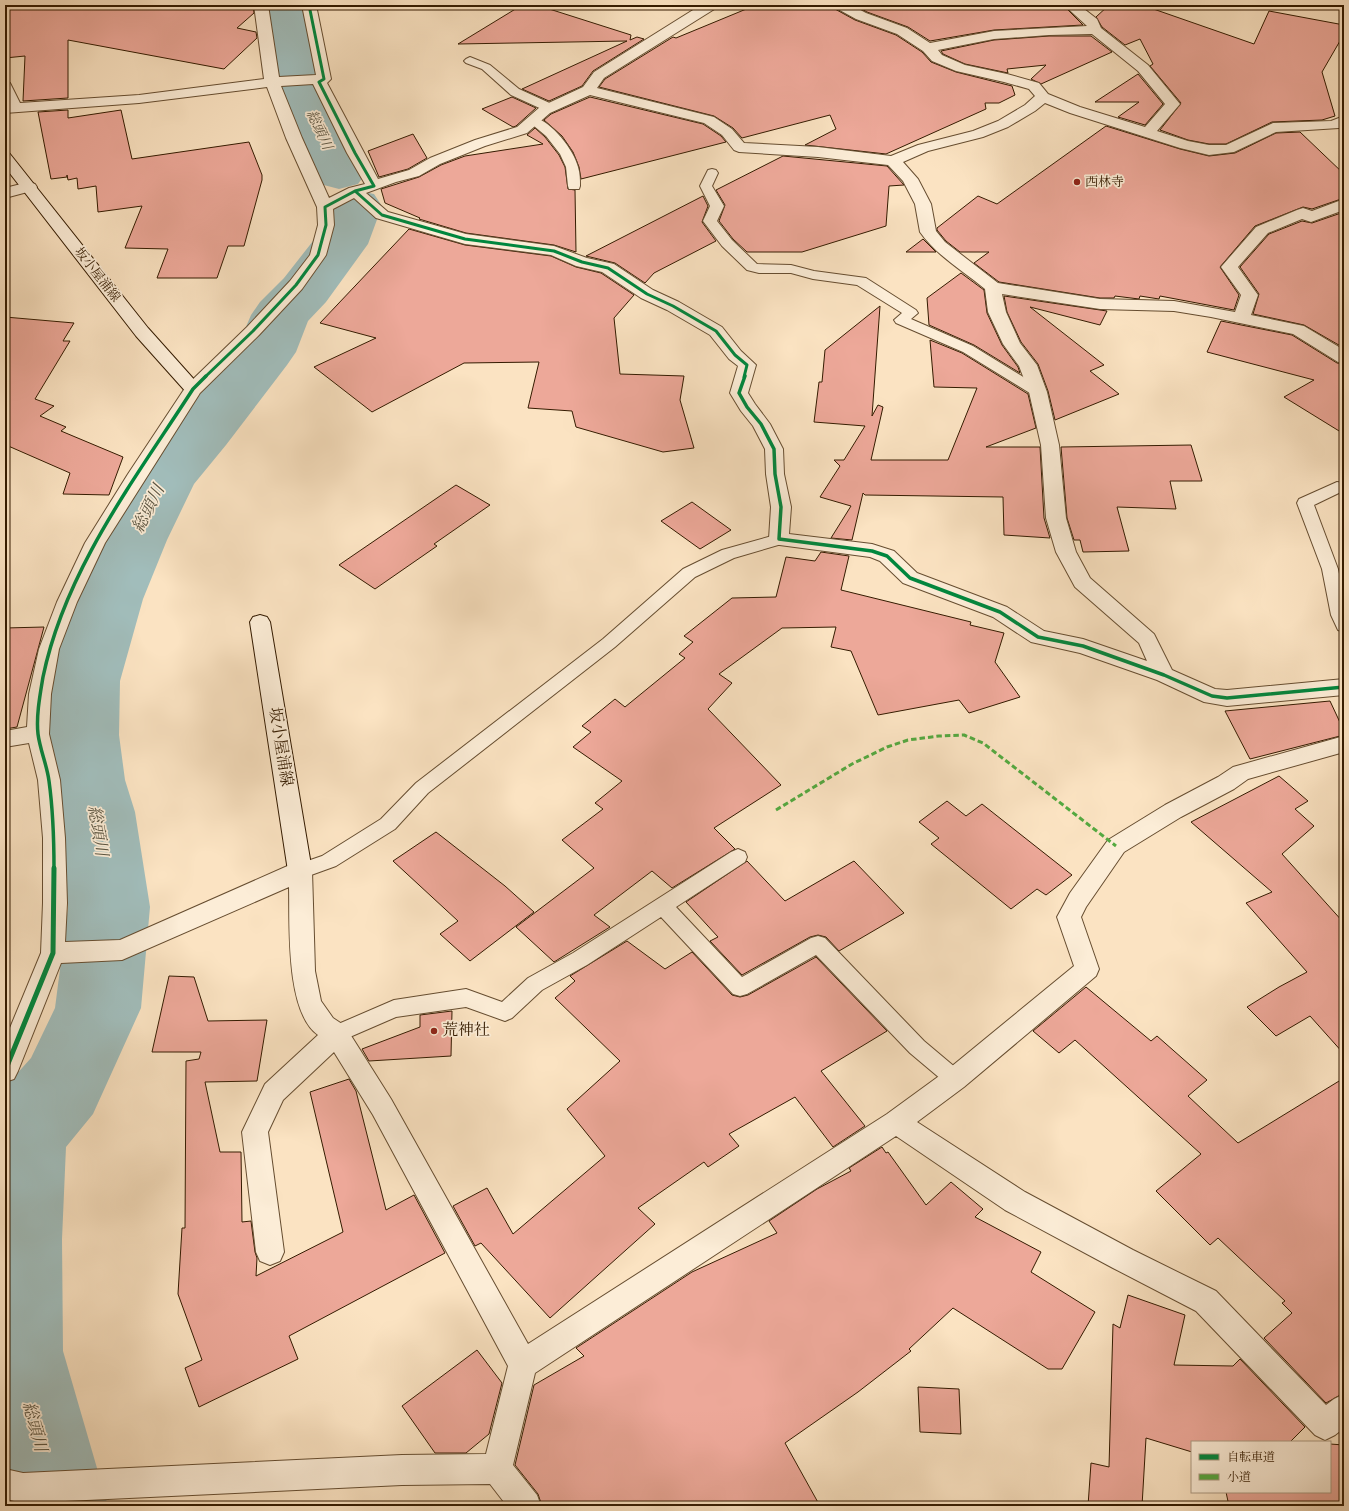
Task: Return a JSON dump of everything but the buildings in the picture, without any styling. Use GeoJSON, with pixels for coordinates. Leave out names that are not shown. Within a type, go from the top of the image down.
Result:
{"type":"FeatureCollection","features":[{"type":"Feature","properties":{"kind":"street"},"geometry":{"type":"LineString","coordinates":[[5,1071],[63,953],[55,903],[54,838],[49,780],[38,734],[40,694],[49,649],[67,602],[95,543],[139,471],[193,389],[253,331],[296,286],[318,255],[326,225],[325,207],[294,138],[272,82],[260,5]]}},
{"type":"Feature","properties":{"kind":"street"},"geometry":{"type":"LineString","coordinates":[[309,5],[324,79]]}},
{"type":"Feature","properties":{"kind":"street"},"geometry":{"type":"LineString","coordinates":[[325,207],[355,191],[414,173],[435,161],[480,143],[522,130],[550,108],[588,90],[599,75],[711,5]]}},
{"type":"Feature","properties":{"kind":"street"},"geometry":{"type":"LineString","coordinates":[[841,5],[861,16],[902,31],[928,48],[937,58],[961,68],[1007,78],[1034,86],[1043,97],[1109,122],[1191,146],[1209,150],[1229,149],[1273,128],[1328,126],[1344,120]]}},
{"type":"Feature","properties":{"kind":"street"},"geometry":{"type":"LineString","coordinates":[[1071,5],[1092,22],[1095,30],[1143,68],[1173,104],[1148,133]]}},
{"type":"Feature","properties":{"kind":"street"},"geometry":{"type":"LineString","coordinates":[[928,48],[994,35],[1049,31],[1095,30]]}},
{"type":"Feature","properties":{"kind":"street"},"geometry":{"type":"LineString","coordinates":[[5,86],[10,109],[139,99],[272,82],[324,79]]}},
{"type":"Feature","properties":{"kind":"street"},"geometry":{"type":"LineString","coordinates":[[324,79],[319,82],[352,147],[374,186]]}},
{"type":"Feature","properties":{"kind":"street"},"geometry":{"type":"LineString","coordinates":[[588,90],[709,120],[727,132],[739,147],[818,152],[893,161],[923,148],[978,134],[1003,124],[1030,108],[1043,97]]}},
{"type":"Feature","properties":{"kind":"street","name":"坂小屋浦線"},"geometry":{"type":"LineString","coordinates":[[5,157],[142,332],[193,389]]}},
{"type":"Feature","properties":{"kind":"street"},"geometry":{"type":"LineString","coordinates":[[893,161],[910,179],[923,204],[928,232],[939,245],[993,287],[1100,304],[1174,306],[1241,318],[1298,330],[1344,358]]}},
{"type":"Feature","properties":{"kind":"street"},"geometry":{"type":"LineString","coordinates":[[5,193],[28,187]]}},
{"type":"Feature","properties":{"kind":"street"},"geometry":{"type":"LineString","coordinates":[[355,191],[382,215],[465,240],[554,251],[582,262],[608,268],[647,294],[694,317],[716,331],[735,355],[746,365],[744,379],[739,393],[746,407],[761,424],[774,449],[775,474],[781,507],[779,539],[872,550],[888,556],[910,578],[1000,612],[1038,637],[1083,646],[1164,675],[1212,696],[1226,698],[1344,687]]}},
{"type":"Feature","properties":{"kind":"street"},"geometry":{"type":"LineString","coordinates":[[1241,318],[1250,295],[1229,267],[1262,230],[1303,213],[1310,217],[1344,204]]}},
{"type":"Feature","properties":{"kind":"street"},"geometry":{"type":"LineString","coordinates":[[993,287],[997,312],[1012,344],[1028,365],[1038,392],[1050,445],[1056,518],[1066,552],[1082,582],[1146,639],[1164,675]]}},
{"type":"Feature","properties":{"kind":"street","name":"坂小屋浦線"},"geometry":{"type":"LineString","coordinates":[[260,622],[300,871],[303,971],[309,1001],[317,1017],[324,1026],[336,1034],[382,1107],[523,1364]]}},
{"type":"Feature","properties":{"kind":"street"},"geometry":{"type":"LineString","coordinates":[[5,739],[38,734]]}},
{"type":"Feature","properties":{"kind":"street"},"geometry":{"type":"LineString","coordinates":[[497,1469],[523,1364],[896,1122],[955,1079],[1087,969],[1069,918],[1078,900],[1116,846],[1131,835],[1241,773],[1344,744]]}},
{"type":"Feature","properties":{"kind":"street"},"geometry":{"type":"LineString","coordinates":[[63,953],[122,950],[300,871]]}},
{"type":"Feature","properties":{"kind":"street"},"geometry":{"type":"LineString","coordinates":[[270,1252],[255,1132],[274,1092],[336,1034]]}},
{"type":"Feature","properties":{"kind":"street"},"geometry":{"type":"LineString","coordinates":[[896,1122],[1015,1201],[1123,1259],[1206,1301],[1325,1425],[1344,1409]]}},
{"type":"Feature","properties":{"kind":"street"},"geometry":{"type":"LineString","coordinates":[[14,1486],[107,1485],[402,1470],[497,1469]]}},
{"type":"Feature","properties":{"kind":"street"},"geometry":{"type":"LineString","coordinates":[[497,1469],[526,1506]]}},
{"type":"Feature","properties":{"kind":"lane"},"geometry":{"type":"LineString","coordinates":[[470,61],[486,67],[515,92],[550,108]]}},
{"type":"Feature","properties":{"kind":"lane"},"geometry":{"type":"LineString","coordinates":[[534,121],[542,123],[565,153],[572,166],[574,186]]}},
{"type":"Feature","properties":{"kind":"lane"},"geometry":{"type":"LineString","coordinates":[[712,173],[706,186],[717,206],[710,221],[727,243],[752,267],[759,269],[791,269],[813,275],[839,277],[861,281],[911,313],[901,320],[968,349],[1038,392]]}},
{"type":"Feature","properties":{"kind":"lane"},"geometry":{"type":"LineString","coordinates":[[1337,487],[1305,502],[1330,570],[1339,615],[1344,626]]}},
{"type":"Feature","properties":{"kind":"lane"},"geometry":{"type":"LineString","coordinates":[[300,871],[329,861],[388,824],[422,788],[604,647],[689,573],[728,554],[779,539]]}},
{"type":"Feature","properties":{"kind":"lane"},"geometry":{"type":"LineString","coordinates":[[336,1034],[394,1009],[466,998],[504,1012],[534,984],[580,959],[738,857]]}},
{"type":"Feature","properties":{"kind":"lane"},"geometry":{"type":"LineString","coordinates":[[663,906],[740,988],[818,944],[917,1047],[955,1079]]}},
{"type":"Feature","properties":{"kind":"waterway","name":"総頭川"},"geometry":{"type":"LineString","coordinates":[[285,5],[295,71]]}},
{"type":"Feature","properties":{"kind":"waterway","name":"総頭川"},"geometry":{"type":"LineString","coordinates":[[300,88],[339,173]]}},
{"type":"Feature","properties":{"kind":"waterway","name":"総頭川"},"geometry":{"type":"LineString","coordinates":[[56,1506],[14,1351],[15,1239],[21,1133],[62,1086],[98,1008],[109,907],[96,812],[87,780],[81,735],[83,681],[108,599],[133,540],[165,476],[204,431],[266,352],[281,315],[305,290],[340,244],[355,206]]}},
{"type":"Feature","properties":{"kind":"marked path"},"geometry":{"type":"LineString","coordinates":[[776,810],[852,764],[887,747],[908,740],[939,736],[964,735],[983,743],[1116,846]]}},
{"type":"Feature","properties":{"kind":"cycle path"},"geometry":{"type":"LineString","coordinates":[[5,1071],[53,953],[55,903],[54,838],[49,780],[38,734],[40,694],[49,649],[67,602],[95,543],[193,389],[253,331],[296,285],[318,255],[326,225],[325,207],[355,191],[374,186],[355,153],[319,82],[324,79],[309,5]]}},
{"type":"Feature","properties":{"kind":"cycle path"},"geometry":{"type":"LineString","coordinates":[[355,191],[382,215],[465,239],[554,251],[582,262],[608,268],[647,294],[673,306],[716,331],[735,355],[747,365],[739,393],[747,407],[761,424],[774,449],[775,474],[781,507],[779,539],[872,551],[887,556],[910,578],[1000,612],[1038,637],[1083,646],[1164,675],[1212,696],[1227,698],[1344,687]]}},
{"type":"Feature","properties":{"kind":"place","name":"西林寺"},"geometry":{"type":"Point","coordinates":[1077,182]}},
{"type":"Feature","properties":{"kind":"place","name":"荒神社"},"geometry":{"type":"Point","coordinates":[434,1031]}}]}
